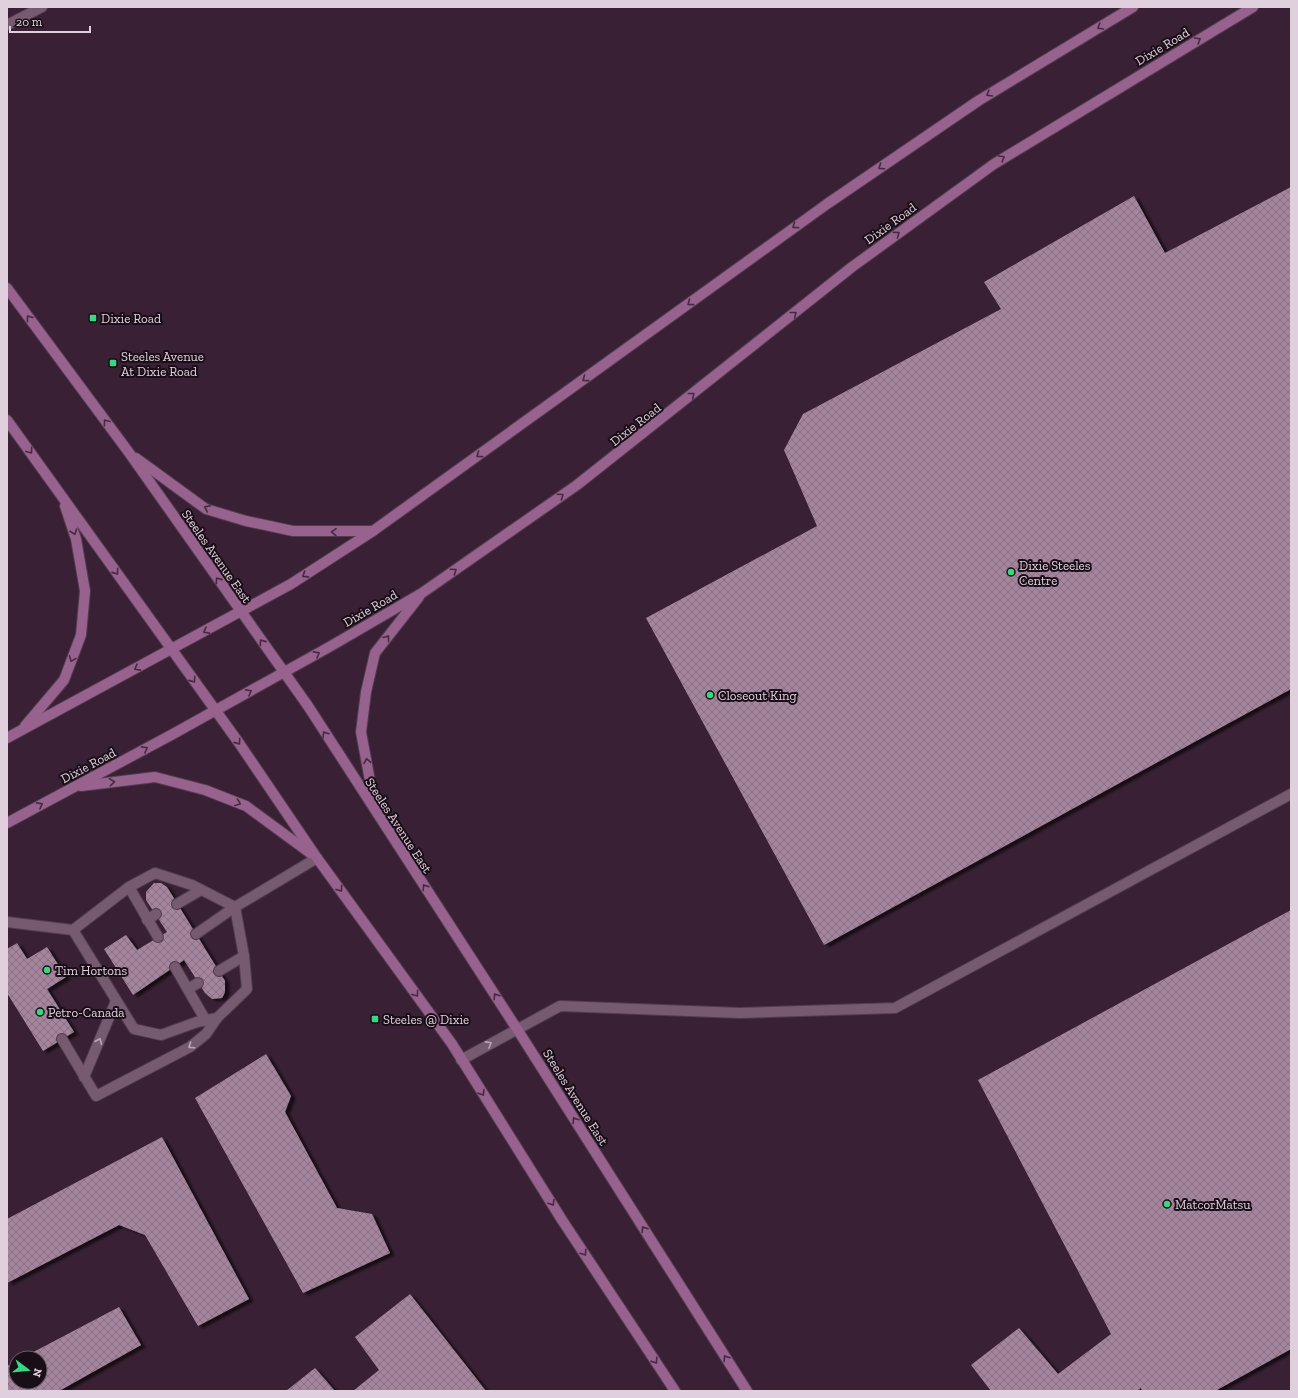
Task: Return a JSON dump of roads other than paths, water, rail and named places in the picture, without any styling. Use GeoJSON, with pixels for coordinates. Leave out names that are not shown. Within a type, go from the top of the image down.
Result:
{"type":"FeatureCollection","features":[{"type":"Feature","properties":{"kind":"main road"},"geometry":{"type":"LineString","coordinates":[[7,738],[291,584],[373,531],[827,204],[978,100],[1133,7]]}},
{"type":"Feature","properties":{"kind":"main road","name":"Dixie Road"},"geometry":{"type":"LineString","coordinates":[[7,823],[283,673],[422,593],[577,485],[852,267],[994,164],[1253,7]]}},
{"type":"Feature","properties":{"kind":"main road","name":"Steeles Avenue East"},"geometry":{"type":"LineString","coordinates":[[7,288],[130,454],[283,673],[308,706],[376,814],[517,1028],[747,1391]]}},
{"type":"Feature","properties":{"kind":"main road"},"geometry":{"type":"LineString","coordinates":[[7,420],[172,649],[317,858],[452,1044],[562,1220],[674,1391]]}},
{"type":"Feature","properties":{"kind":"main road"},"geometry":{"type":"LineString","coordinates":[[130,454],[206,509],[246,521],[293,531],[373,531]]}},
{"type":"Feature","properties":{"kind":"main road"},"geometry":{"type":"LineString","coordinates":[[21,731],[64,680],[82,634],[85,591],[76,540],[61,495]]}},
{"type":"Feature","properties":{"kind":"main road"},"geometry":{"type":"LineString","coordinates":[[376,814],[361,732],[366,692],[375,653],[422,593]]}},
{"type":"Feature","properties":{"kind":"main road"},"geometry":{"type":"LineString","coordinates":[[74,787],[156,777],[205,790],[246,806],[317,858]]}},
{"type":"Feature","properties":{"kind":"lane"},"geometry":{"type":"LineString","coordinates":[[7,25],[42,7]]}},
{"type":"Feature","properties":{"kind":"lane"},"geometry":{"type":"LineString","coordinates":[[461,1060],[517,1028],[560,1006],[732,1013],[895,1008],[1291,794]]}},
{"type":"Feature","properties":{"kind":"lane"},"geometry":{"type":"LineString","coordinates":[[196,934],[235,907],[317,858]]}},
{"type":"Feature","properties":{"kind":"lane"},"geometry":{"type":"LineString","coordinates":[[7,922],[73,930],[128,887],[155,873],[201,890],[235,907]]}},
{"type":"Feature","properties":{"kind":"lane"},"geometry":{"type":"LineString","coordinates":[[128,887],[152,917],[158,937]]}},
{"type":"Feature","properties":{"kind":"lane"},"geometry":{"type":"LineString","coordinates":[[177,904],[201,890]]}},
{"type":"Feature","properties":{"kind":"lane"},"geometry":{"type":"LineString","coordinates":[[62,1039],[96,1096],[190,1047],[206,1034],[217,1018],[247,989],[244,956],[235,907]]}},
{"type":"Feature","properties":{"kind":"lane"},"geometry":{"type":"LineString","coordinates":[[73,930],[134,1029],[161,1035],[206,1020],[217,1018]]}},
{"type":"Feature","properties":{"kind":"lane"},"geometry":{"type":"LineString","coordinates":[[219,971],[244,956]]}},
{"type":"Feature","properties":{"kind":"lane"},"geometry":{"type":"LineString","coordinates":[[175,967],[206,1020]]}},
{"type":"Feature","properties":{"kind":"lane"},"geometry":{"type":"LineString","coordinates":[[188,989],[198,983]]}},
{"type":"Feature","properties":{"kind":"lane"},"geometry":{"type":"LineString","coordinates":[[84,1077],[116,1001]]}},
{"type":"Feature","properties":{"kind":"place","name":"Dixie Road"},"geometry":{"type":"Point","coordinates":[93,318]}},
{"type":"Feature","properties":{"kind":"place","name":"Steeles Avenue At Dixie Road"},"geometry":{"type":"Point","coordinates":[113,363]}},
{"type":"Feature","properties":{"kind":"place","name":"Dixie Steeles Centre"},"geometry":{"type":"Point","coordinates":[1011,572]}},
{"type":"Feature","properties":{"kind":"place","name":"Closeout King"},"geometry":{"type":"Point","coordinates":[710,695]}},
{"type":"Feature","properties":{"kind":"place","name":"Tim Hortons"},"geometry":{"type":"Point","coordinates":[47,970]}},
{"type":"Feature","properties":{"kind":"place","name":"Petro-Canada"},"geometry":{"type":"Point","coordinates":[40,1012]}},
{"type":"Feature","properties":{"kind":"place","name":"Steeles @ Dixie"},"geometry":{"type":"Point","coordinates":[375,1019]}},
{"type":"Feature","properties":{"kind":"place","name":"MatcorMatsu"},"geometry":{"type":"Point","coordinates":[1167,1204]}}]}
